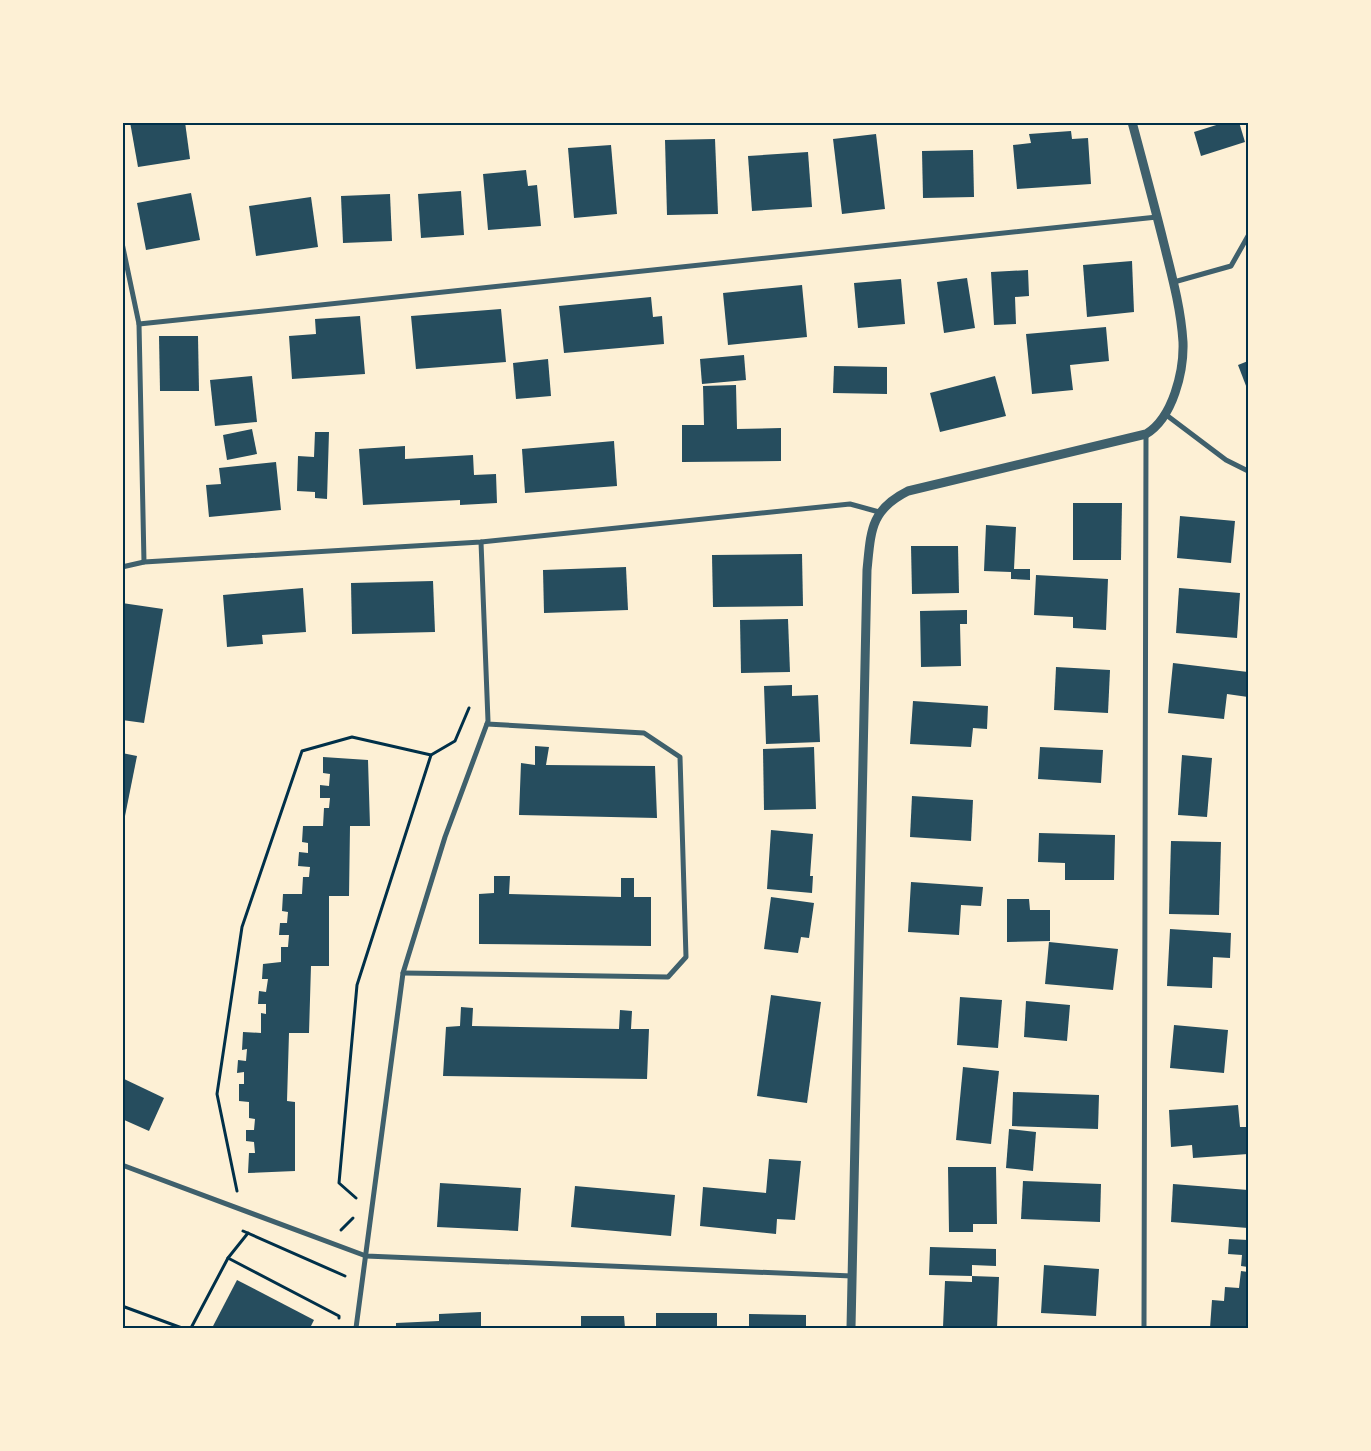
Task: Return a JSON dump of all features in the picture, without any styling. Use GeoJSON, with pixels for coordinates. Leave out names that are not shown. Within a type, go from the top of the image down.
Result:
{"type":"FeatureCollection","features":[{"type":"Feature","properties":{"kind":"street"},"geometry":{"type":"LineString","coordinates":[[851,1328],[866,570],[870,537],[879,512],[892,499],[908,491],[1146,434],[1152,431],[1165,414],[1181,369],[1183,342],[1174,282],[1132,122]]}},
{"type":"Feature","properties":{"kind":"street"},"geometry":{"type":"LineString","coordinates":[[139,324],[1157,217]]}},
{"type":"Feature","properties":{"kind":"street"},"geometry":{"type":"LineString","coordinates":[[1174,282],[1231,266],[1248,236]]}},
{"type":"Feature","properties":{"kind":"street"},"geometry":{"type":"LineString","coordinates":[[122,243],[139,324],[144,562]]}},
{"type":"Feature","properties":{"kind":"street"},"geometry":{"type":"LineString","coordinates":[[1165,414],[1226,460],[1248,472]]}},
{"type":"Feature","properties":{"kind":"street"},"geometry":{"type":"LineString","coordinates":[[1144,1328],[1146,434]]}},
{"type":"Feature","properties":{"kind":"street"},"geometry":{"type":"LineString","coordinates":[[122,566],[144,562],[482,542],[850,504],[879,512]]}},
{"type":"Feature","properties":{"kind":"street"},"geometry":{"type":"LineString","coordinates":[[356,1328],[403,973],[445,837],[487,724],[488,691],[482,542]]}},
{"type":"Feature","properties":{"kind":"street"},"geometry":{"type":"LineString","coordinates":[[403,973],[668,977],[686,957],[680,757],[644,733],[487,724]]}},
{"type":"Feature","properties":{"kind":"street"},"geometry":{"type":"LineString","coordinates":[[122,1165],[366,1256],[852,1276]]}},
{"type":"Feature","properties":{"kind":"path"},"geometry":{"type":"LineString","coordinates":[[360,1203],[339,1183],[357,985],[431,755],[455,741],[470,705]]}},
{"type":"Feature","properties":{"kind":"path"},"geometry":{"type":"LineString","coordinates":[[239,1199],[217,1094],[242,927],[302,751],[352,737],[431,755]]}},
{"type":"Feature","properties":{"kind":"path"},"geometry":{"type":"LineString","coordinates":[[338,1233],[355,1216]]}},
{"type":"Feature","properties":{"kind":"path"},"geometry":{"type":"LineString","coordinates":[[239,1230],[345,1275],[344,1283]]}},
{"type":"Feature","properties":{"kind":"path"},"geometry":{"type":"LineString","coordinates":[[191,1328],[228,1258],[248,1233]]}},
{"type":"Feature","properties":{"kind":"path"},"geometry":{"type":"LineString","coordinates":[[228,1258],[339,1316]]}},
{"type":"Feature","properties":{"kind":"path"},"geometry":{"type":"LineString","coordinates":[[122,1306],[182,1328]]}},
{"type":"Feature","properties":{"kind":"path"},"geometry":{"type":"LineString","coordinates":[[338,1322],[340,1308]]}},
{"type":"Feature","properties":{"kind":"building"},"geometry":{"type":"Polygon","coordinates":[[[130,122],[185,122],[190,159],[138,167],[130,122]]]}},
{"type":"Feature","properties":{"kind":"building"},"geometry":{"type":"Polygon","coordinates":[[[1226,122],[1239,122],[1245,142],[1201,156],[1194,132],[1226,122]]]}},
{"type":"Feature","properties":{"kind":"building"},"geometry":{"type":"Polygon","coordinates":[[[1071,131],[1072,139],[1088,138],[1091,184],[1017,189],[1013,145],[1031,143],[1029,134],[1071,131]]]}},
{"type":"Feature","properties":{"kind":"building"},"geometry":{"type":"Polygon","coordinates":[[[876,134],[885,209],[842,214],[833,139],[876,134]]]}},
{"type":"Feature","properties":{"kind":"building"},"geometry":{"type":"Polygon","coordinates":[[[715,139],[718,214],[667,215],[665,140],[715,139]]]}},
{"type":"Feature","properties":{"kind":"building"},"geometry":{"type":"Polygon","coordinates":[[[611,145],[617,214],[574,218],[568,148],[611,145]]]}},
{"type":"Feature","properties":{"kind":"building"},"geometry":{"type":"Polygon","coordinates":[[[973,150],[974,197],[923,198],[922,151],[973,150]]]}},
{"type":"Feature","properties":{"kind":"building"},"geometry":{"type":"Polygon","coordinates":[[[808,152],[812,207],[752,211],[748,156],[808,152]]]}},
{"type":"Feature","properties":{"kind":"building"},"geometry":{"type":"Polygon","coordinates":[[[526,170],[528,186],[537,185],[541,226],[488,230],[483,174],[526,170]]]}},
{"type":"Feature","properties":{"kind":"building"},"geometry":{"type":"Polygon","coordinates":[[[461,191],[464,235],[421,238],[418,194],[461,191]]]}},
{"type":"Feature","properties":{"kind":"building"},"geometry":{"type":"Polygon","coordinates":[[[191,193],[200,240],[146,250],[137,203],[191,193]]]}},
{"type":"Feature","properties":{"kind":"building"},"geometry":{"type":"Polygon","coordinates":[[[390,194],[392,241],[343,243],[341,196],[390,194]]]}},
{"type":"Feature","properties":{"kind":"building"},"geometry":{"type":"Polygon","coordinates":[[[311,197],[318,247],[256,256],[249,206],[311,197]]]}},
{"type":"Feature","properties":{"kind":"building"},"geometry":{"type":"Polygon","coordinates":[[[1132,261],[1134,312],[1087,317],[1083,265],[1132,261]]]}},
{"type":"Feature","properties":{"kind":"building"},"geometry":{"type":"Polygon","coordinates":[[[1028,270],[1029,296],[1015,297],[1016,324],[994,325],[991,272],[1028,270]]]}},
{"type":"Feature","properties":{"kind":"building"},"geometry":{"type":"Polygon","coordinates":[[[967,278],[975,328],[944,333],[937,282],[967,278]]]}},
{"type":"Feature","properties":{"kind":"building"},"geometry":{"type":"Polygon","coordinates":[[[901,279],[905,324],[858,328],[854,283],[901,279]]]}},
{"type":"Feature","properties":{"kind":"building"},"geometry":{"type":"Polygon","coordinates":[[[802,285],[807,337],[728,345],[723,293],[802,285]]]}},
{"type":"Feature","properties":{"kind":"building"},"geometry":{"type":"Polygon","coordinates":[[[651,297],[653,317],[662,316],[664,344],[564,353],[559,306],[651,297]]]}},
{"type":"Feature","properties":{"kind":"building"},"geometry":{"type":"Polygon","coordinates":[[[501,309],[506,362],[416,369],[411,316],[501,309]]]}},
{"type":"Feature","properties":{"kind":"building"},"geometry":{"type":"Polygon","coordinates":[[[360,316],[365,374],[292,379],[289,336],[316,334],[315,319],[360,316]]]}},
{"type":"Feature","properties":{"kind":"building"},"geometry":{"type":"Polygon","coordinates":[[[1106,327],[1109,361],[1070,365],[1073,390],[1032,394],[1026,334],[1106,327]]]}},
{"type":"Feature","properties":{"kind":"building"},"geometry":{"type":"Polygon","coordinates":[[[159,336],[198,336],[199,391],[160,391],[159,336]]]}},
{"type":"Feature","properties":{"kind":"building"},"geometry":{"type":"Polygon","coordinates":[[[744,355],[746,380],[702,384],[700,359],[744,355]]]}},
{"type":"Feature","properties":{"kind":"building"},"geometry":{"type":"Polygon","coordinates":[[[548,359],[551,396],[516,399],[513,363],[548,359]]]}},
{"type":"Feature","properties":{"kind":"building"},"geometry":{"type":"Polygon","coordinates":[[[1248,361],[1248,391],[1238,365],[1248,361]]]}},
{"type":"Feature","properties":{"kind":"building"},"geometry":{"type":"Polygon","coordinates":[[[834,366],[887,367],[887,394],[833,393],[834,366]]]}},
{"type":"Feature","properties":{"kind":"building"},"geometry":{"type":"Polygon","coordinates":[[[252,376],[257,422],[215,426],[210,380],[252,376]]]}},
{"type":"Feature","properties":{"kind":"building"},"geometry":{"type":"Polygon","coordinates":[[[995,376],[1006,416],[940,432],[930,393],[995,376]]]}},
{"type":"Feature","properties":{"kind":"building"},"geometry":{"type":"Polygon","coordinates":[[[736,385],[737,429],[781,428],[781,461],[682,462],[682,425],[704,425],[703,386],[736,385]]]}},
{"type":"Feature","properties":{"kind":"building"},"geometry":{"type":"Polygon","coordinates":[[[252,429],[257,454],[227,460],[223,435],[252,429]]]}},
{"type":"Feature","properties":{"kind":"building"},"geometry":{"type":"Polygon","coordinates":[[[315,432],[329,432],[327,499],[315,498],[315,492],[297,491],[298,456],[314,457],[315,432]]]}},
{"type":"Feature","properties":{"kind":"building"},"geometry":{"type":"Polygon","coordinates":[[[614,441],[617,486],[525,493],[522,449],[614,441]]]}},
{"type":"Feature","properties":{"kind":"building"},"geometry":{"type":"Polygon","coordinates":[[[405,446],[405,459],[473,455],[474,475],[496,474],[497,503],[460,505],[460,500],[363,505],[359,449],[405,446]]]}},
{"type":"Feature","properties":{"kind":"building"},"geometry":{"type":"Polygon","coordinates":[[[276,462],[281,510],[209,517],[206,485],[221,484],[219,468],[276,462]]]}},
{"type":"Feature","properties":{"kind":"building"},"geometry":{"type":"Polygon","coordinates":[[[1073,503],[1122,503],[1121,560],[1073,560],[1073,503]]]}},
{"type":"Feature","properties":{"kind":"building"},"geometry":{"type":"Polygon","coordinates":[[[1180,516],[1235,521],[1231,563],[1177,558],[1180,516]]]}},
{"type":"Feature","properties":{"kind":"building"},"geometry":{"type":"Polygon","coordinates":[[[986,525],[1016,527],[1014,569],[1030,569],[1030,580],[1011,579],[1011,572],[984,571],[986,525]]]}},
{"type":"Feature","properties":{"kind":"building"},"geometry":{"type":"Polygon","coordinates":[[[911,546],[958,546],[959,593],[912,594],[911,546]]]}},
{"type":"Feature","properties":{"kind":"building"},"geometry":{"type":"Polygon","coordinates":[[[802,554],[803,606],[713,607],[712,555],[802,554]]]}},
{"type":"Feature","properties":{"kind":"building"},"geometry":{"type":"Polygon","coordinates":[[[626,567],[628,610],[544,613],[543,570],[626,567]]]}},
{"type":"Feature","properties":{"kind":"building"},"geometry":{"type":"Polygon","coordinates":[[[1036,575],[1108,579],[1106,630],[1073,628],[1073,617],[1034,615],[1036,575]]]}},
{"type":"Feature","properties":{"kind":"building"},"geometry":{"type":"Polygon","coordinates":[[[433,581],[435,632],[352,634],[351,583],[433,581]]]}},
{"type":"Feature","properties":{"kind":"building"},"geometry":{"type":"Polygon","coordinates":[[[303,588],[306,632],[262,635],[263,644],[227,647],[223,595],[303,588]]]}},
{"type":"Feature","properties":{"kind":"building"},"geometry":{"type":"Polygon","coordinates":[[[1179,588],[1240,593],[1237,638],[1176,633],[1179,588]]]}},
{"type":"Feature","properties":{"kind":"building"},"geometry":{"type":"Polygon","coordinates":[[[122,603],[163,609],[144,723],[122,720],[122,603]]]}},
{"type":"Feature","properties":{"kind":"building"},"geometry":{"type":"Polygon","coordinates":[[[967,610],[967,624],[960,624],[961,666],[921,667],[920,611],[967,610]]]}},
{"type":"Feature","properties":{"kind":"building"},"geometry":{"type":"Polygon","coordinates":[[[788,619],[790,672],[741,673],[740,620],[788,619]]]}},
{"type":"Feature","properties":{"kind":"building"},"geometry":{"type":"Polygon","coordinates":[[[1173,663],[1248,672],[1248,697],[1227,694],[1224,719],[1168,713],[1173,663]]]}},
{"type":"Feature","properties":{"kind":"building"},"geometry":{"type":"Polygon","coordinates":[[[1056,667],[1110,670],[1108,713],[1054,710],[1056,667]]]}},
{"type":"Feature","properties":{"kind":"building"},"geometry":{"type":"Polygon","coordinates":[[[792,685],[792,696],[818,695],[820,742],[766,744],[764,686],[792,685]]]}},
{"type":"Feature","properties":{"kind":"building"},"geometry":{"type":"Polygon","coordinates":[[[913,701],[988,706],[987,729],[973,728],[971,747],[910,744],[913,701]]]}},
{"type":"Feature","properties":{"kind":"building"},"geometry":{"type":"Polygon","coordinates":[[[535,746],[549,747],[546,765],[655,766],[657,818],[519,815],[521,763],[535,765],[535,746]]]}},
{"type":"Feature","properties":{"kind":"building"},"geometry":{"type":"Polygon","coordinates":[[[814,747],[816,809],[764,810],[763,749],[814,747]]]}},
{"type":"Feature","properties":{"kind":"building"},"geometry":{"type":"Polygon","coordinates":[[[1040,747],[1103,750],[1101,783],[1038,779],[1040,747]]]}},
{"type":"Feature","properties":{"kind":"building"},"geometry":{"type":"Polygon","coordinates":[[[122,753],[137,756],[123,826],[122,826],[122,753]]]}},
{"type":"Feature","properties":{"kind":"building"},"geometry":{"type":"Polygon","coordinates":[[[1182,755],[1212,758],[1207,817],[1178,815],[1182,755]]]}},
{"type":"Feature","properties":{"kind":"building"},"geometry":{"type":"Polygon","coordinates":[[[323,757],[368,760],[370,826],[350,826],[349,896],[329,896],[329,966],[311,966],[309,1033],[289,1033],[287,1101],[295,1102],[295,1171],[248,1173],[249,1153],[255,1153],[254,1142],[246,1141],[246,1130],[254,1130],[255,1119],[249,1118],[249,1102],[239,1101],[239,1084],[244,1084],[244,1072],[237,1073],[238,1060],[246,1061],[247,1049],[242,1050],[243,1032],[261,1033],[261,1013],[266,1014],[266,1004],[258,1004],[259,991],[266,992],[268,979],[262,979],[263,964],[281,962],[281,947],[288,947],[289,935],[279,935],[280,923],[287,923],[288,912],[282,911],[283,894],[302,894],[303,877],[309,877],[310,867],[298,866],[299,852],[308,853],[308,843],[302,842],[303,826],[323,826],[324,808],[329,808],[330,798],[320,798],[320,785],[329,786],[330,774],[323,773],[323,757]]]}},
{"type":"Feature","properties":{"kind":"building"},"geometry":{"type":"Polygon","coordinates":[[[912,796],[973,800],[971,841],[910,837],[912,796]]]}},
{"type":"Feature","properties":{"kind":"building"},"geometry":{"type":"Polygon","coordinates":[[[771,830],[813,834],[810,876],[813,876],[812,893],[767,889],[771,830]]]}},
{"type":"Feature","properties":{"kind":"building"},"geometry":{"type":"Polygon","coordinates":[[[1039,833],[1115,835],[1114,880],[1065,880],[1065,863],[1038,862],[1039,833]]]}},
{"type":"Feature","properties":{"kind":"building"},"geometry":{"type":"Polygon","coordinates":[[[1171,841],[1221,842],[1219,915],[1169,914],[1171,841]]]}},
{"type":"Feature","properties":{"kind":"building"},"geometry":{"type":"Polygon","coordinates":[[[494,876],[510,876],[509,894],[621,897],[621,878],[634,878],[634,897],[651,897],[651,946],[479,944],[479,894],[494,893],[494,876]]]}},
{"type":"Feature","properties":{"kind":"building"},"geometry":{"type":"Polygon","coordinates":[[[911,882],[983,887],[981,906],[961,905],[959,935],[908,932],[911,882]]]}},
{"type":"Feature","properties":{"kind":"building"},"geometry":{"type":"Polygon","coordinates":[[[771,897],[814,903],[809,938],[801,937],[798,953],[764,949],[771,897]]]}},
{"type":"Feature","properties":{"kind":"building"},"geometry":{"type":"Polygon","coordinates":[[[1007,899],[1029,899],[1030,910],[1050,910],[1050,941],[1007,942],[1007,899]]]}},
{"type":"Feature","properties":{"kind":"building"},"geometry":{"type":"Polygon","coordinates":[[[1170,929],[1231,933],[1230,958],[1213,957],[1212,988],[1167,986],[1170,929]]]}},
{"type":"Feature","properties":{"kind":"building"},"geometry":{"type":"Polygon","coordinates":[[[1049,942],[1118,949],[1113,990],[1045,984],[1049,942]]]}},
{"type":"Feature","properties":{"kind":"building"},"geometry":{"type":"Polygon","coordinates":[[[771,995],[821,1002],[807,1103],[757,1096],[771,995]]]}},
{"type":"Feature","properties":{"kind":"building"},"geometry":{"type":"Polygon","coordinates":[[[960,997],[1002,1000],[998,1048],[957,1045],[960,997]]]}},
{"type":"Feature","properties":{"kind":"building"},"geometry":{"type":"Polygon","coordinates":[[[1026,1001],[1070,1005],[1067,1041],[1024,1037],[1026,1001]]]}},
{"type":"Feature","properties":{"kind":"building"},"geometry":{"type":"Polygon","coordinates":[[[461,1007],[473,1008],[472,1026],[619,1029],[620,1010],[632,1011],[631,1029],[649,1029],[647,1079],[443,1076],[446,1027],[460,1026],[461,1007]]]}},
{"type":"Feature","properties":{"kind":"building"},"geometry":{"type":"Polygon","coordinates":[[[1174,1025],[1228,1030],[1224,1073],[1170,1068],[1174,1025]]]}},
{"type":"Feature","properties":{"kind":"building"},"geometry":{"type":"Polygon","coordinates":[[[963,1067],[999,1071],[991,1144],[956,1140],[963,1067]]]}},
{"type":"Feature","properties":{"kind":"building"},"geometry":{"type":"Polygon","coordinates":[[[122,1078],[164,1098],[149,1131],[122,1119],[122,1078]]]}},
{"type":"Feature","properties":{"kind":"building"},"geometry":{"type":"Polygon","coordinates":[[[1013,1092],[1099,1095],[1098,1129],[1012,1126],[1013,1092]]]}},
{"type":"Feature","properties":{"kind":"building"},"geometry":{"type":"Polygon","coordinates":[[[1238,1105],[1240,1127],[1248,1127],[1248,1154],[1193,1158],[1192,1145],[1171,1147],[1169,1110],[1238,1105]]]}},
{"type":"Feature","properties":{"kind":"building"},"geometry":{"type":"Polygon","coordinates":[[[1009,1129],[1036,1132],[1033,1171],[1006,1168],[1009,1129]]]}},
{"type":"Feature","properties":{"kind":"building"},"geometry":{"type":"Polygon","coordinates":[[[769,1159],[801,1161],[795,1220],[777,1219],[776,1234],[700,1226],[703,1187],[766,1193],[769,1159]]]}},
{"type":"Feature","properties":{"kind":"building"},"geometry":{"type":"Polygon","coordinates":[[[948,1167],[996,1167],[997,1224],[973,1224],[973,1232],[949,1232],[948,1167]]]}},
{"type":"Feature","properties":{"kind":"building"},"geometry":{"type":"Polygon","coordinates":[[[1023,1181],[1101,1184],[1100,1222],[1021,1219],[1023,1181]]]}},
{"type":"Feature","properties":{"kind":"building"},"geometry":{"type":"Polygon","coordinates":[[[440,1183],[521,1188],[518,1231],[437,1227],[440,1183]]]}},
{"type":"Feature","properties":{"kind":"building"},"geometry":{"type":"Polygon","coordinates":[[[1173,1184],[1248,1190],[1248,1228],[1171,1222],[1173,1184]]]}},
{"type":"Feature","properties":{"kind":"building"},"geometry":{"type":"Polygon","coordinates":[[[575,1186],[675,1195],[671,1236],[571,1227],[575,1186]]]}},
{"type":"Feature","properties":{"kind":"building"},"geometry":{"type":"Polygon","coordinates":[[[1229,1239],[1248,1240],[1248,1267],[1241,1266],[1242,1255],[1228,1254],[1229,1239]]]}},
{"type":"Feature","properties":{"kind":"building"},"geometry":{"type":"Polygon","coordinates":[[[930,1247],[996,1249],[996,1266],[972,1265],[972,1276],[929,1275],[930,1247]]]}},
{"type":"Feature","properties":{"kind":"building"},"geometry":{"type":"Polygon","coordinates":[[[1044,1265],[1099,1269],[1096,1316],[1041,1313],[1044,1265]]]}},
{"type":"Feature","properties":{"kind":"building"},"geometry":{"type":"Polygon","coordinates":[[[1241,1271],[1248,1272],[1248,1328],[1210,1328],[1212,1300],[1224,1301],[1225,1287],[1239,1288],[1241,1271]]]}},
{"type":"Feature","properties":{"kind":"building"},"geometry":{"type":"Polygon","coordinates":[[[972,1276],[999,1277],[997,1328],[943,1327],[945,1281],[972,1282],[972,1276]]]}},
{"type":"Feature","properties":{"kind":"building"},"geometry":{"type":"Polygon","coordinates":[[[237,1280],[314,1320],[310,1328],[212,1328],[237,1280]]]}},
{"type":"Feature","properties":{"kind":"building"},"geometry":{"type":"Polygon","coordinates":[[[481,1312],[481,1328],[396,1328],[396,1323],[439,1321],[439,1314],[481,1312]]]}},
{"type":"Feature","properties":{"kind":"building"},"geometry":{"type":"Polygon","coordinates":[[[656,1313],[717,1313],[717,1328],[656,1328],[656,1313]]]}},
{"type":"Feature","properties":{"kind":"building"},"geometry":{"type":"Polygon","coordinates":[[[749,1314],[806,1315],[806,1328],[749,1328],[749,1314]]]}},
{"type":"Feature","properties":{"kind":"building"},"geometry":{"type":"Polygon","coordinates":[[[581,1316],[624,1316],[625,1328],[581,1328],[581,1316]]]}}]}
